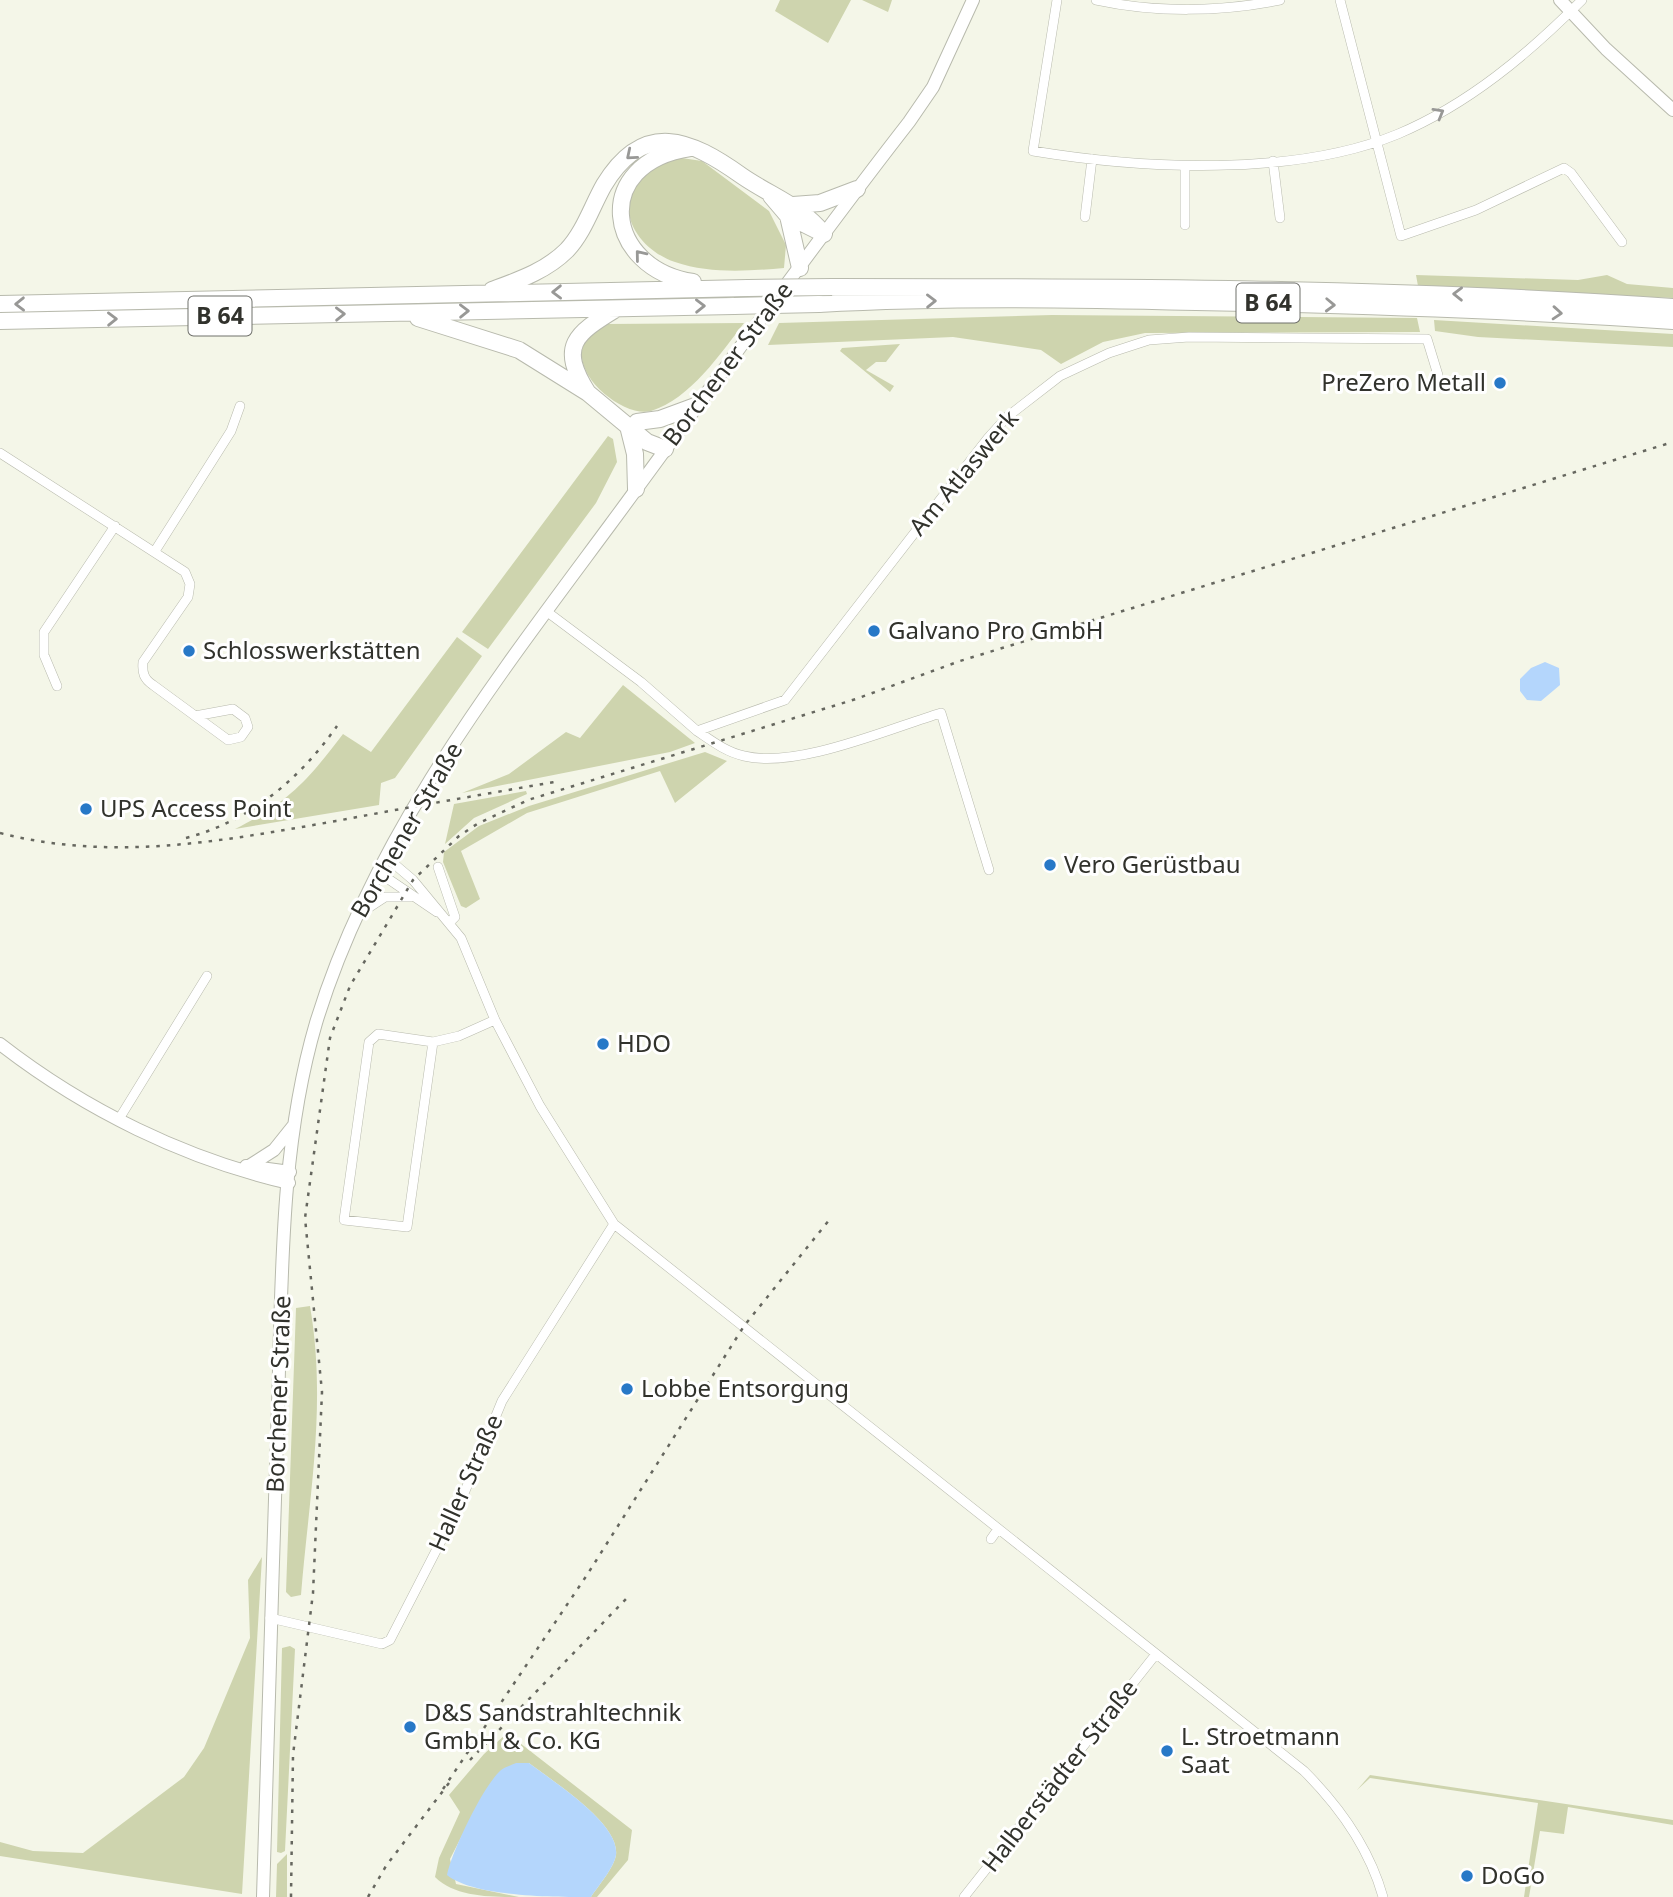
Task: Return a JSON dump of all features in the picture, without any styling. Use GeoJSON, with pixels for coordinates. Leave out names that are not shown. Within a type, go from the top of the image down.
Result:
{"type":"FeatureCollection","features":[{"type":"Feature","properties":{"kind":"highway"},"geometry":{"type":"LineString","coordinates":[[480,294],[544,269],[568,249],[605,184],[635,150],[667,139],[694,147],[717,158],[791,211],[809,217],[824,234]]}},
{"type":"Feature","properties":{"kind":"highway"},"geometry":{"type":"LineString","coordinates":[[694,147],[660,154],[643,164],[631,176],[621,203],[625,232],[643,260],[668,278],[748,288]]}},
{"type":"Feature","properties":{"kind":"highway"},"geometry":{"type":"LineString","coordinates":[[791,211],[857,189]]}},
{"type":"Feature","properties":{"kind":"highway"},"geometry":{"type":"LineString","coordinates":[[791,211],[800,268]]}},
{"type":"Feature","properties":{"kind":"highway","name":"B 64"},"geometry":{"type":"LineString","coordinates":[[0,304],[748,288],[1097,287],[1496,295],[1673,307]]}},
{"type":"Feature","properties":{"kind":"highway","name":"B 64"},"geometry":{"type":"LineString","coordinates":[[0,321],[1037,298],[1514,310],[1673,321]]}},
{"type":"Feature","properties":{"kind":"highway"},"geometry":{"type":"LineString","coordinates":[[588,393],[573,365],[574,342],[580,332],[618,308]]}},
{"type":"Feature","properties":{"kind":"highway"},"geometry":{"type":"LineString","coordinates":[[395,312],[446,325],[519,350],[588,393],[633,426],[659,438],[665,449]]}},
{"type":"Feature","properties":{"kind":"highway"},"geometry":{"type":"LineString","coordinates":[[633,426],[698,405]]}},
{"type":"Feature","properties":{"kind":"highway"},"geometry":{"type":"LineString","coordinates":[[633,426],[636,489]]}},
{"type":"Feature","properties":{"kind":"main road","name":"Borchener Straße"},"geometry":{"type":"LineString","coordinates":[[263,1897],[270,1618],[290,1178],[296,1122],[316,1024],[356,916],[386,857],[450,752],[546,611],[933,87],[973,0]]}},
{"type":"Feature","properties":{"kind":"main road"},"geometry":{"type":"LineString","coordinates":[[1560,0],[1606,48],[1671,104]]}},
{"type":"Feature","properties":{"kind":"main road"},"geometry":{"type":"LineString","coordinates":[[0,1044],[62,1087],[181,1150],[228,1166],[290,1178]]}},
{"type":"Feature","properties":{"kind":"main road"},"geometry":{"type":"LineString","coordinates":[[249,1166],[274,1150],[296,1122]]}},
{"type":"Feature","properties":{"kind":"main road"},"geometry":{"type":"LineString","coordinates":[[228,1166],[249,1166],[290,1178]]}},
{"type":"Feature","properties":{"kind":"street"},"geometry":{"type":"LineString","coordinates":[[1057,0],[1033,151],[1092,159],[1185,166],[1273,161],[1378,142],[1429,118],[1491,81],[1529,52],[1582,0]]}},
{"type":"Feature","properties":{"kind":"street"},"geometry":{"type":"LineString","coordinates":[[1097,0],[1140,7],[1197,9],[1280,0]]}},
{"type":"Feature","properties":{"kind":"street"},"geometry":{"type":"LineString","coordinates":[[1340,0],[1401,236],[1476,210],[1564,168],[1571,173],[1622,242]]}},
{"type":"Feature","properties":{"kind":"street"},"geometry":{"type":"LineString","coordinates":[[1086,217],[1092,159]]}},
{"type":"Feature","properties":{"kind":"street"},"geometry":{"type":"LineString","coordinates":[[1273,161],[1280,218]]}},
{"type":"Feature","properties":{"kind":"street"},"geometry":{"type":"LineString","coordinates":[[1185,166],[1185,225]]}},
{"type":"Feature","properties":{"kind":"street","name":"Am Atlaswerk"},"geometry":{"type":"LineString","coordinates":[[697,731],[785,700],[988,438],[1007,416],[1060,376],[1109,353],[1149,340],[1189,337],[1427,339],[1438,375]]}},
{"type":"Feature","properties":{"kind":"street"},"geometry":{"type":"LineString","coordinates":[[155,551],[231,431],[240,406]]}},
{"type":"Feature","properties":{"kind":"street"},"geometry":{"type":"LineString","coordinates":[[0,453],[185,572],[190,584],[188,597],[143,662],[142,671],[146,680],[195,716],[228,740],[241,737],[248,727],[245,718],[233,709],[195,716]]}},
{"type":"Feature","properties":{"kind":"street"},"geometry":{"type":"LineString","coordinates":[[57,686],[44,655],[44,632],[115,526]]}},
{"type":"Feature","properties":{"kind":"street"},"geometry":{"type":"LineString","coordinates":[[546,611],[641,682],[697,731],[731,752],[770,760],[798,757],[941,713],[989,870]]}},
{"type":"Feature","properties":{"kind":"street"},"geometry":{"type":"LineString","coordinates":[[386,857],[413,880],[447,919],[468,954],[495,1020],[563,1146],[614,1223],[1314,1781],[1336,1805],[1355,1833],[1383,1897]]}},
{"type":"Feature","properties":{"kind":"street"},"geometry":{"type":"LineString","coordinates":[[378,873],[447,919],[455,917],[438,867]]}},
{"type":"Feature","properties":{"kind":"street"},"geometry":{"type":"LineString","coordinates":[[356,916],[385,897],[412,897]]}},
{"type":"Feature","properties":{"kind":"street"},"geometry":{"type":"LineString","coordinates":[[119,1119],[207,976]]}},
{"type":"Feature","properties":{"kind":"street"},"geometry":{"type":"LineString","coordinates":[[433,1042],[407,1227],[344,1220],[369,1042],[378,1034],[433,1042],[495,1020]]}},
{"type":"Feature","properties":{"kind":"street","name":"Haller Straße"},"geometry":{"type":"LineString","coordinates":[[270,1618],[382,1644],[390,1640],[458,1508],[502,1401],[614,1223]]}},
{"type":"Feature","properties":{"kind":"street"},"geometry":{"type":"LineString","coordinates":[[991,1539],[998,1529]]}},
{"type":"Feature","properties":{"kind":"street","name":"Halberstädter Straße"},"geometry":{"type":"LineString","coordinates":[[964,1897],[1156,1654]]}},
{"type":"Feature","properties":{"kind":"green space"},"geometry":{"type":"Polygon","coordinates":[[[780,0],[851,0],[828,43],[775,11],[780,0]]]}},
{"type":"Feature","properties":{"kind":"green space"},"geometry":{"type":"Polygon","coordinates":[[[862,0],[892,0],[888,12],[862,0]]]}},
{"type":"Feature","properties":{"kind":"green space"},"geometry":{"type":"Polygon","coordinates":[[[675,157],[702,161],[769,211],[786,245],[784,268],[743,271],[688,266],[661,256],[649,247],[632,224],[629,197],[635,183],[646,170],[675,157]]]}},
{"type":"Feature","properties":{"kind":"green space"},"geometry":{"type":"Polygon","coordinates":[[[1416,275],[1578,280],[1607,275],[1627,284],[1673,288],[1673,298],[1418,286],[1416,275]]]}},
{"type":"Feature","properties":{"kind":"green space"},"geometry":{"type":"Polygon","coordinates":[[[1052,315],[1417,318],[1420,332],[1145,333],[1103,342],[1061,364],[1041,350],[953,337],[768,345],[779,323],[1052,315]]]}},
{"type":"Feature","properties":{"kind":"green space"},"geometry":{"type":"Polygon","coordinates":[[[1434,320],[1673,334],[1673,347],[1478,337],[1435,331],[1434,320]]]}},
{"type":"Feature","properties":{"kind":"green space"},"geometry":{"type":"Polygon","coordinates":[[[744,323],[692,386],[665,405],[651,411],[637,411],[606,395],[593,382],[584,367],[582,351],[589,336],[606,324],[744,323]]]}},
{"type":"Feature","properties":{"kind":"green space"},"geometry":{"type":"Polygon","coordinates":[[[900,344],[886,362],[876,362],[866,370],[894,386],[890,392],[840,351],[842,348],[900,344]]]}},
{"type":"Feature","properties":{"kind":"green space"},"geometry":{"type":"Polygon","coordinates":[[[608,436],[613,439],[617,462],[596,503],[488,649],[462,632],[608,436]]]}},
{"type":"Feature","properties":{"kind":"green space"},"geometry":{"type":"Polygon","coordinates":[[[457,637],[482,656],[395,778],[381,783],[379,805],[235,829],[270,809],[296,789],[343,734],[371,752],[457,637]]]}},
{"type":"Feature","properties":{"kind":"green space"},"geometry":{"type":"Polygon","coordinates":[[[623,685],[695,743],[670,752],[462,793],[509,774],[566,732],[580,738],[623,685]]]}},
{"type":"Feature","properties":{"kind":"green space"},"geometry":{"type":"Polygon","coordinates":[[[705,752],[727,761],[675,803],[660,771],[527,813],[461,851],[480,899],[466,908],[461,906],[443,862],[444,852],[479,826],[529,806],[705,752]]]}},
{"type":"Feature","properties":{"kind":"green space"},"geometry":{"type":"Polygon","coordinates":[[[526,791],[527,794],[474,818],[445,844],[454,804],[526,791]]]}},
{"type":"Feature","properties":{"kind":"green space"},"geometry":{"type":"Polygon","coordinates":[[[310,1306],[317,1379],[315,1450],[301,1595],[291,1597],[286,1592],[296,1308],[310,1306]]]}},
{"type":"Feature","properties":{"kind":"green space"},"geometry":{"type":"Polygon","coordinates":[[[262,1557],[242,1894],[0,1856],[0,1842],[33,1851],[83,1853],[184,1777],[204,1748],[250,1638],[248,1580],[262,1557]]]}},
{"type":"Feature","properties":{"kind":"green space"},"geometry":{"type":"Polygon","coordinates":[[[290,1646],[295,1649],[285,1851],[281,1853],[277,1852],[282,1648],[290,1646]]]}},
{"type":"Feature","properties":{"kind":"green space"},"geometry":{"type":"Polygon","coordinates":[[[507,1733],[632,1830],[628,1860],[597,1897],[591,1897],[615,1860],[614,1843],[607,1830],[583,1804],[529,1763],[501,1771],[473,1814],[450,1859],[456,1884],[519,1897],[463,1892],[452,1889],[435,1877],[439,1858],[460,1812],[449,1795],[484,1754],[507,1733]]]}},
{"type":"Feature","properties":{"kind":"green space"},"geometry":{"type":"Polygon","coordinates":[[[1370,1775],[1673,1820],[1673,1825],[1568,1807],[1564,1834],[1540,1831],[1529,1897],[1524,1897],[1538,1803],[1370,1778],[1357,1790],[1370,1775]]]}},
{"type":"Feature","properties":{"kind":"green space"},"geometry":{"type":"Polygon","coordinates":[[[287,1854],[287,1897],[276,1897],[277,1864],[287,1854]]]}},
{"type":"Feature","properties":{"kind":"water"},"geometry":{"type":"Polygon","coordinates":[[[1545,662],[1559,668],[1560,685],[1541,701],[1527,700],[1520,691],[1520,679],[1531,668],[1545,662]]]}},
{"type":"Feature","properties":{"kind":"water"},"geometry":{"type":"Polygon","coordinates":[[[516,1763],[529,1763],[583,1804],[607,1830],[614,1843],[615,1860],[591,1897],[495,1892],[459,1882],[447,1875],[477,1804],[501,1770],[516,1763]]]}},
{"type":"Feature","properties":{"kind":"railway"},"geometry":{"type":"LineString","coordinates":[[291,1897],[293,1755],[313,1593],[322,1392],[305,1218],[330,1038],[350,986],[413,880],[459,836],[477,824],[528,800],[856,699],[960,661],[1673,442]]}},
{"type":"Feature","properties":{"kind":"railway"},"geometry":{"type":"LineString","coordinates":[[186,838],[231,821],[271,796],[306,764],[337,726]]}},
{"type":"Feature","properties":{"kind":"railway"},"geometry":{"type":"LineString","coordinates":[[0,833],[42,842],[84,846],[168,845],[252,835],[560,781]]}},
{"type":"Feature","properties":{"kind":"railway"},"geometry":{"type":"LineString","coordinates":[[443,1789],[587,1575],[744,1326],[830,1219]]}},
{"type":"Feature","properties":{"kind":"railway"},"geometry":{"type":"LineString","coordinates":[[470,1760],[626,1599]]}},
{"type":"Feature","properties":{"kind":"railway"},"geometry":{"type":"LineString","coordinates":[[368,1897],[386,1866],[449,1783]]}},
{"type":"Feature","properties":{"kind":"place","name":"PreZero Metall"},"geometry":{"type":"Point","coordinates":[1500,383]}},
{"type":"Feature","properties":{"kind":"place","name":"Galvano Pro GmbH"},"geometry":{"type":"Point","coordinates":[874,631]}},
{"type":"Feature","properties":{"kind":"place","name":"Schlosswerkstätten"},"geometry":{"type":"Point","coordinates":[189,651]}},
{"type":"Feature","properties":{"kind":"place","name":"UPS Access Point"},"geometry":{"type":"Point","coordinates":[86,809]}},
{"type":"Feature","properties":{"kind":"place","name":"Vero Gerüstbau"},"geometry":{"type":"Point","coordinates":[1050,865]}},
{"type":"Feature","properties":{"kind":"place","name":"HDO"},"geometry":{"type":"Point","coordinates":[603,1044]}},
{"type":"Feature","properties":{"kind":"place","name":"Lobbe Entsorgung"},"geometry":{"type":"Point","coordinates":[627,1389]}},
{"type":"Feature","properties":{"kind":"place","name":"D&S Sandstrahltechnik GmbH & Co. KG"},"geometry":{"type":"Point","coordinates":[410,1727]}},
{"type":"Feature","properties":{"kind":"place","name":"L. Stroetmann Saat"},"geometry":{"type":"Point","coordinates":[1167,1751]}},
{"type":"Feature","properties":{"kind":"place","name":"DoGo"},"geometry":{"type":"Point","coordinates":[1467,1876]}}]}
